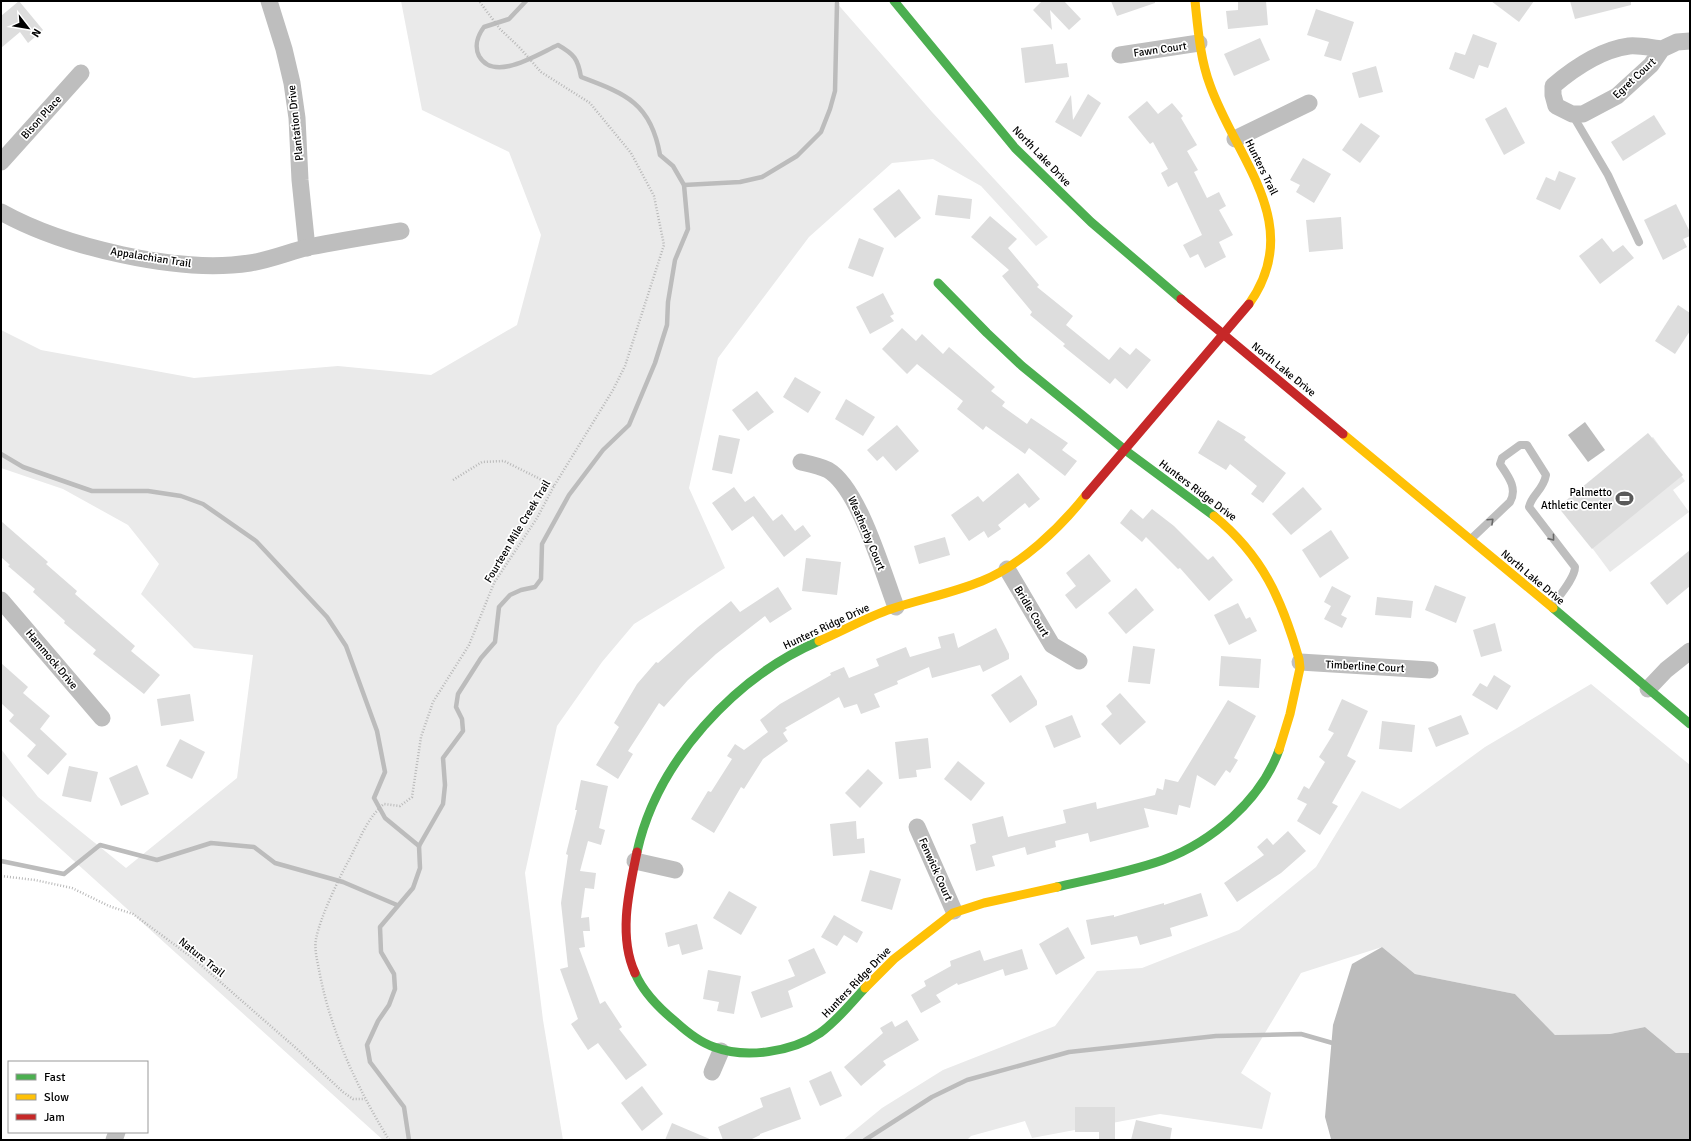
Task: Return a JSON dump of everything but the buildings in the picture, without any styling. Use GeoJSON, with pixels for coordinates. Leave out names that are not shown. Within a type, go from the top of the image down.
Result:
{"type":"FeatureCollection","features":[{"type":"Feature","properties":{"kind":"street","name":"Plantation Drive"},"geometry":{"type":"LineString","coordinates":[[269,1],[284,49],[292,83],[297,118],[300,180],[307,248]]}},
{"type":"Feature","properties":{"kind":"street","name":"North Lake Drive"},"geometry":{"type":"LineString","coordinates":[[894,1],[1015,148],[1090,222],[1222,334],[1471,539],[1690,724]]}},
{"type":"Feature","properties":{"kind":"street","name":"Hunters Trail"},"geometry":{"type":"LineString","coordinates":[[1196,1],[1199,43],[1209,82],[1269,211],[1272,224],[1272,245],[1269,266],[1258,292],[1222,334]]}},
{"type":"Feature","properties":{"kind":"street","name":"Egret Court"},"geometry":{"type":"LineString","coordinates":[[1662,49],[1651,65],[1617,96],[1583,114],[1572,114],[1556,106],[1553,95],[1554,86],[1567,74],[1599,55],[1629,46],[1662,49],[1677,42],[1690,41]]}},
{"type":"Feature","properties":{"kind":"street","name":"Fawn Court"},"geometry":{"type":"LineString","coordinates":[[1120,55],[1199,43]]}},
{"type":"Feature","properties":{"kind":"street","name":"Bison Place"},"geometry":{"type":"LineString","coordinates":[[1,162],[81,72]]}},
{"type":"Feature","properties":{"kind":"street"},"geometry":{"type":"LineString","coordinates":[[1235,139],[1309,103]]}},
{"type":"Feature","properties":{"kind":"street","name":"Appalachian Trail"},"geometry":{"type":"LineString","coordinates":[[1,212],[23,224],[49,235],[92,247],[177,264],[206,265],[250,263],[282,256],[307,248],[401,231]]}},
{"type":"Feature","properties":{"kind":"street","name":"Hunters Ridge Drive"},"geometry":{"type":"LineString","coordinates":[[938,283],[1018,362],[1126,451],[1217,517],[1247,545],[1263,567],[1275,589],[1285,614],[1300,662],[1290,717],[1282,744],[1274,762],[1260,786],[1243,808],[1212,835],[1188,849],[1163,860],[954,911],[894,958],[871,981],[842,1016],[826,1030],[790,1046],[768,1051],[745,1054],[721,1051],[692,1038],[638,983],[630,960],[626,934],[626,912],[640,841],[655,800],[694,737],[723,706],[747,684],[786,657],[896,607],[939,596],[974,584],[1007,569],[1068,517],[1126,451],[1222,334]]}},
{"type":"Feature","properties":{"kind":"street","name":"Weatherby Court"},"geometry":{"type":"LineString","coordinates":[[801,462],[828,470],[851,494],[871,538],[896,607]]}},
{"type":"Feature","properties":{"kind":"street","name":"Bridle Court"},"geometry":{"type":"LineString","coordinates":[[1007,569],[1052,645],[1080,662]]}},
{"type":"Feature","properties":{"kind":"street","name":"Hammock Drive"},"geometry":{"type":"LineString","coordinates":[[1,600],[102,718]]}},
{"type":"Feature","properties":{"kind":"street"},"geometry":{"type":"LineString","coordinates":[[1648,689],[1666,670],[1690,651]]}},
{"type":"Feature","properties":{"kind":"street","name":"Timberline Court"},"geometry":{"type":"LineString","coordinates":[[1300,662],[1430,670]]}},
{"type":"Feature","properties":{"kind":"street","name":"Fenwick Court"},"geometry":{"type":"LineString","coordinates":[[917,827],[954,911]]}},
{"type":"Feature","properties":{"kind":"street"},"geometry":{"type":"LineString","coordinates":[[635,861],[675,870]]}},
{"type":"Feature","properties":{"kind":"street"},"geometry":{"type":"LineString","coordinates":[[712,1072],[721,1051]]}},
{"type":"Feature","properties":{"kind":"lane"},"geometry":{"type":"LineString","coordinates":[[1572,114],[1608,175],[1639,242]]}},
{"type":"Feature","properties":{"kind":"lane"},"geometry":{"type":"LineString","coordinates":[[1471,539],[1510,502],[1514,490],[1500,464],[1502,458],[1520,445],[1527,445],[1546,475],[1544,484],[1530,501],[1529,507],[1575,566],[1575,571],[1571,579],[1551,608]]}},
{"type":"Feature","properties":{"kind":"path","name":"Fourteen Mile Creek Trail"},"geometry":{"type":"LineString","coordinates":[[390,1140],[364,1099],[338,1039],[324,993],[316,953],[316,939],[343,872],[373,813],[384,804],[400,806],[412,797],[421,737],[433,702],[469,645],[494,583],[537,518],[554,486],[613,390],[625,366],[664,245],[654,196],[631,153],[590,103],[541,72],[520,48],[500,29],[479,1]]}},
{"type":"Feature","properties":{"kind":"path"},"geometry":{"type":"LineString","coordinates":[[454,480],[482,462],[504,461],[554,486]]}},
{"type":"Feature","properties":{"kind":"path","name":"Nature Trail"},"geometry":{"type":"LineString","coordinates":[[1,876],[35,880],[72,888],[133,914],[194,959],[297,1048],[343,1092],[353,1099],[364,1099]]}},
{"type":"Feature","properties":{"kind":"shaded area"},"geometry":{"type":"Polygon","coordinates":[[[401,1],[835,1],[932,112],[1048,237],[1036,246],[981,186],[933,159],[892,163],[809,237],[718,358],[689,488],[725,568],[634,624],[602,662],[557,726],[525,873],[543,1020],[563,1140],[383,1140],[1,795],[1,749],[38,797],[126,868],[237,778],[253,655],[194,648],[141,594],[159,564],[128,525],[63,489],[1,468],[1,330],[41,350],[194,378],[338,366],[431,375],[517,325],[541,235],[509,152],[422,110],[401,1]]]}},
{"type":"Feature","properties":{"kind":"shaded area"},"geometry":{"type":"Polygon","coordinates":[[[1585,422],[1605,450],[1588,462],[1568,435],[1585,422]]]}},
{"type":"Feature","properties":{"kind":"shaded area","name":"Palmetto Athletic Center"},"geometry":{"type":"Polygon","coordinates":[[[1653,437],[1685,481],[1673,490],[1689,512],[1610,572],[1561,506],[1653,437]]]}},
{"type":"Feature","properties":{"kind":"shaded area"},"geometry":{"type":"Polygon","coordinates":[[[1591,684],[1690,765],[1690,1053],[1676,1053],[1645,1027],[1610,1034],[1555,1035],[1515,994],[1415,974],[1382,947],[1301,973],[1241,1073],[1271,1093],[1262,1129],[1160,1114],[1032,1138],[1025,1121],[971,1136],[967,1140],[843,1140],[882,1108],[943,1070],[1055,1026],[1097,971],[1142,968],[1239,930],[1316,867],[1362,791],[1400,809],[1485,747],[1591,684]]]}},
{"type":"Feature","properties":{"kind":"shaded area"},"geometry":{"type":"Polygon","coordinates":[[[1382,947],[1415,974],[1515,994],[1555,1035],[1610,1034],[1645,1027],[1676,1053],[1690,1053],[1690,1140],[1331,1139],[1325,1117],[1333,1025],[1352,964],[1382,947]]]}},
{"type":"Feature","properties":{"kind":"waterway"},"geometry":{"type":"LineString","coordinates":[[409,1140],[404,1107],[370,1062],[367,1045],[378,1021],[389,1005],[395,989],[394,974],[381,952],[380,927],[413,888],[420,868],[419,846],[443,804],[445,785],[443,758],[463,731],[462,719],[456,707],[458,694],[481,658],[495,642],[499,607],[510,595],[521,590],[535,587],[541,579],[542,544],[569,495],[603,450],[629,425],[655,363],[667,325],[668,302],[675,260],[688,229],[684,185],[673,166],[660,155],[656,137],[650,123],[643,112],[634,103],[611,89],[581,77],[577,61],[572,54],[558,45],[528,60],[505,67],[495,67],[486,64],[479,56],[477,41],[484,27],[509,19],[526,1]]}},
{"type":"Feature","properties":{"kind":"waterway"},"geometry":{"type":"LineString","coordinates":[[684,185],[740,182],[762,177],[797,156],[821,132],[835,91],[837,3]]}},
{"type":"Feature","properties":{"kind":"waterway"},"geometry":{"type":"LineString","coordinates":[[1,454],[23,467],[92,491],[148,491],[181,496],[203,504],[256,541],[327,617],[346,646],[377,731],[385,772],[374,798],[385,818],[419,846]]}},
{"type":"Feature","properties":{"kind":"waterway"},"geometry":{"type":"LineString","coordinates":[[1,861],[64,874],[100,845],[157,860],[211,843],[254,847],[275,863],[343,882],[397,905]]}},
{"type":"Feature","properties":{"kind":"waterway"},"geometry":{"type":"LineString","coordinates":[[865,1140],[932,1097],[967,1080],[1069,1052],[1216,1036],[1301,1034],[1336,1044]]}},
{"type":"Feature","properties":{"kind":"traffic: fast"},"geometry":{"type":"LineString","coordinates":[[894,1],[1015,148],[1091,222],[1181,299]]}},
{"type":"Feature","properties":{"kind":"traffic: fast"},"geometry":{"type":"LineString","coordinates":[[938,283],[1022,366],[1125,450],[1214,516]]}},
{"type":"Feature","properties":{"kind":"traffic: fast"},"geometry":{"type":"LineString","coordinates":[[1553,608],[1690,724]]}},
{"type":"Feature","properties":{"kind":"traffic: fast"},"geometry":{"type":"LineString","coordinates":[[637,852],[647,818],[662,786],[681,755],[704,726],[730,700],[758,676],[788,657],[819,641]]}},
{"type":"Feature","properties":{"kind":"traffic: fast"},"geometry":{"type":"LineString","coordinates":[[1057,887],[1110,875],[1163,860],[1199,842],[1233,817],[1247,802],[1260,786],[1271,768],[1279,750]]}},
{"type":"Feature","properties":{"kind":"traffic: fast"},"geometry":{"type":"LineString","coordinates":[[635,973],[652,1000],[698,1040],[714,1047],[740,1053],[768,1052],[783,1049],[809,1040],[833,1023],[865,988]]}},
{"type":"Feature","properties":{"kind":"traffic: slow"},"geometry":{"type":"LineString","coordinates":[[1195,1],[1198,33],[1210,85],[1221,112],[1261,192],[1269,219],[1271,246],[1265,275],[1249,304]]}},
{"type":"Feature","properties":{"kind":"traffic: slow"},"geometry":{"type":"LineString","coordinates":[[1343,434],[1553,608]]}},
{"type":"Feature","properties":{"kind":"traffic: slow"},"geometry":{"type":"LineString","coordinates":[[819,641],[882,612],[960,589],[997,574],[1039,544],[1076,508],[1086,495]]}},
{"type":"Feature","properties":{"kind":"traffic: slow"},"geometry":{"type":"LineString","coordinates":[[1214,516],[1246,547],[1258,563],[1278,598],[1299,659],[1300,668],[1290,714],[1279,750]]}},
{"type":"Feature","properties":{"kind":"traffic: slow"},"geometry":{"type":"LineString","coordinates":[[865,988],[894,959],[953,913],[984,903],[1057,887]]}},
{"type":"Feature","properties":{"kind":"traffic: jam"},"geometry":{"type":"LineString","coordinates":[[1181,299],[1343,434]]}},
{"type":"Feature","properties":{"kind":"traffic: jam"},"geometry":{"type":"LineString","coordinates":[[1086,495],[1249,304]]}},
{"type":"Feature","properties":{"kind":"traffic: jam"},"geometry":{"type":"LineString","coordinates":[[635,973],[630,959],[626,928],[628,897],[637,852]]}},
{"type":"Feature","properties":{"kind":"place","name":"Palmetto Athletic Center"},"geometry":{"type":"Point","coordinates":[1625,498]}}]}
